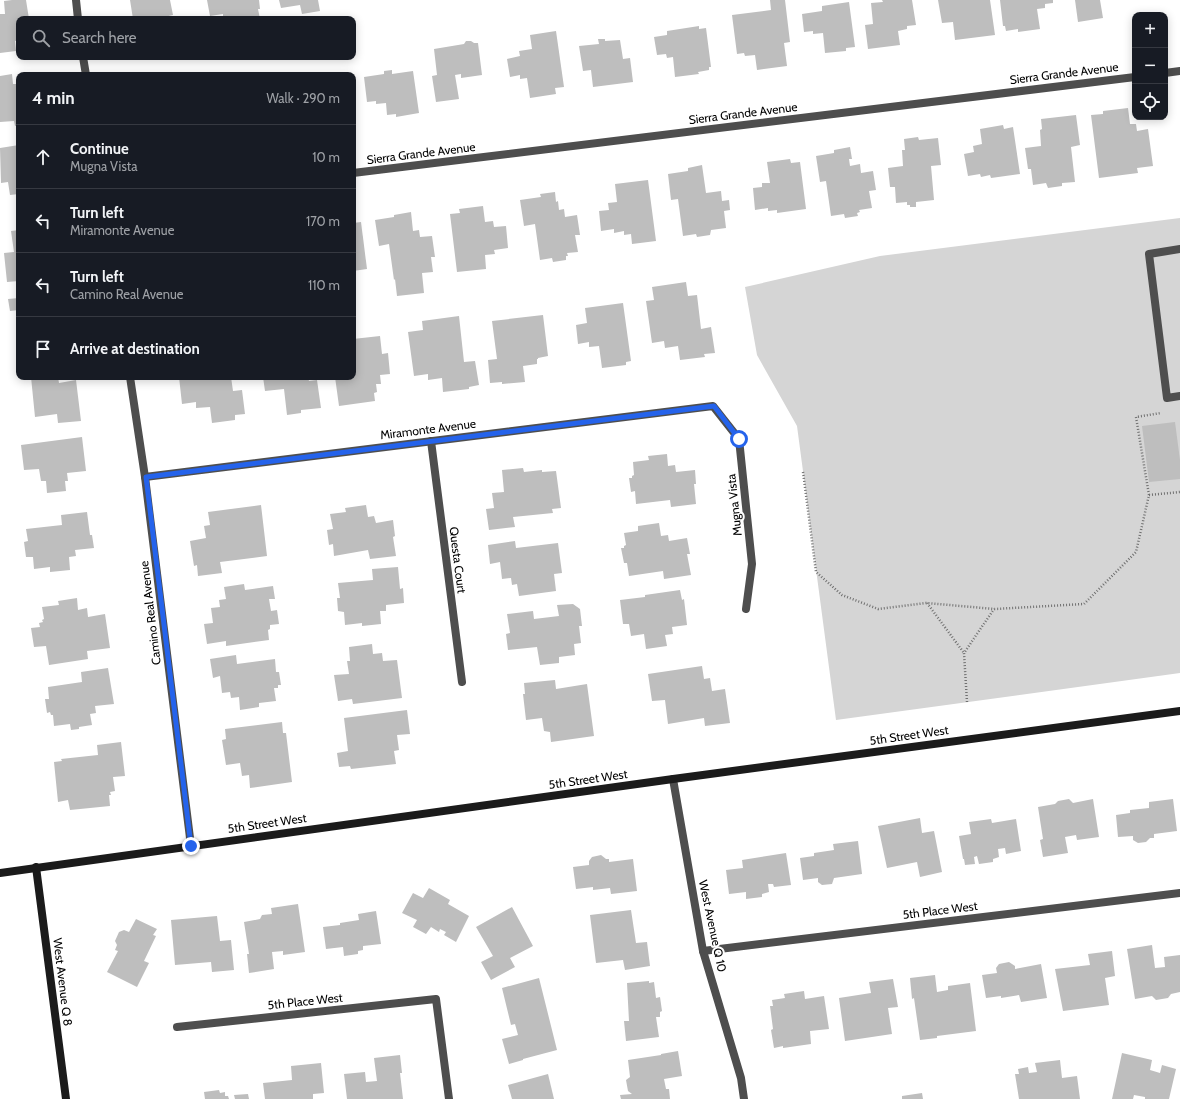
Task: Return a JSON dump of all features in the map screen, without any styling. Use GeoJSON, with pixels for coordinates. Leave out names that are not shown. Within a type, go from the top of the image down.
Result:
{"type":"FeatureCollection","features":[{"type":"Feature","properties":{"kind":"street"},"geometry":{"type":"LineString","coordinates":[[76,0],[78,16]]}},
{"type":"Feature","properties":{"kind":"street"},"geometry":{"type":"LineString","coordinates":[[84,60],[86,72]]}},
{"type":"Feature","properties":{"kind":"street"},"geometry":{"type":"LineString","coordinates":[[1168,73],[1180,71]]}},
{"type":"Feature","properties":{"kind":"street","name":"Sierra Grande Avenue"},"geometry":{"type":"LineString","coordinates":[[356,173],[1132,76]]}},
{"type":"Feature","properties":{"kind":"street"},"geometry":{"type":"LineString","coordinates":[[1180,249],[1149,254],[1167,398],[1180,396]]}},
{"type":"Feature","properties":{"kind":"street","name":"Camino Real Avenue"},"geometry":{"type":"LineString","coordinates":[[130,380],[146,477],[191,846]]}},
{"type":"Feature","properties":{"kind":"street","name":"Miramonte Avenue"},"geometry":{"type":"LineString","coordinates":[[146,477],[714,406]]}},
{"type":"Feature","properties":{"kind":"street","name":"Mugna Vista"},"geometry":{"type":"LineString","coordinates":[[714,406],[739,439],[752,564],[746,609]]}},
{"type":"Feature","properties":{"kind":"street","name":"Questa Court"},"geometry":{"type":"LineString","coordinates":[[431,441],[462,682]]}},
{"type":"Feature","properties":{"kind":"street","name":"5th Street West"},"geometry":{"type":"LineString","coordinates":[[0,873],[673,779],[1180,711]]}},
{"type":"Feature","properties":{"kind":"street","name":"West Avenue Q 10"},"geometry":{"type":"LineString","coordinates":[[673,779],[704,952],[741,1078],[744,1099]]}},
{"type":"Feature","properties":{"kind":"street","name":"West Avenue Q 8"},"geometry":{"type":"LineString","coordinates":[[36,867],[66,1099]]}},
{"type":"Feature","properties":{"kind":"street","name":"5th Place West"},"geometry":{"type":"LineString","coordinates":[[704,952],[1180,893]]}},
{"type":"Feature","properties":{"kind":"street","name":"5th Place West"},"geometry":{"type":"LineString","coordinates":[[177,1027],[436,999],[449,1099]]}},
{"type":"Feature","properties":{"kind":"path"},"geometry":{"type":"LineString","coordinates":[[803,472],[816,572],[842,594],[878,609],[926,603],[995,609],[1084,604],[1136,552],[1150,495],[1136,417],[1165,412]]}},
{"type":"Feature","properties":{"kind":"path"},"geometry":{"type":"LineString","coordinates":[[1150,495],[1180,492]]}},
{"type":"Feature","properties":{"kind":"path"},"geometry":{"type":"LineString","coordinates":[[926,603],[964,653],[967,702]]}},
{"type":"Feature","properties":{"kind":"path"},"geometry":{"type":"LineString","coordinates":[[964,653],[995,609]]}},
{"type":"Feature","properties":{"kind":"shaded area"},"geometry":{"type":"Polygon","coordinates":[[[1180,218],[1180,673],[836,720],[797,426],[757,355],[745,287],[880,256],[1180,218]]]}},
{"type":"Feature","properties":{"kind":"building"},"geometry":{"type":"Polygon","coordinates":[[[26,0],[29,16],[16,16],[16,51],[0,53],[0,14],[5,14],[4,1],[26,0]]]}},
{"type":"Feature","properties":{"kind":"building"},"geometry":{"type":"Polygon","coordinates":[[[130,0],[170,0],[173,15],[133,16],[130,0]]]}},
{"type":"Feature","properties":{"kind":"building"},"geometry":{"type":"Polygon","coordinates":[[[207,0],[259,0],[260,9],[258,9],[259,16],[223,16],[223,14],[210,16],[207,0]]]}},
{"type":"Feature","properties":{"kind":"building"},"geometry":{"type":"Polygon","coordinates":[[[279,0],[318,0],[320,11],[302,14],[300,5],[281,8],[279,0]]]}},
{"type":"Feature","properties":{"kind":"building"},"geometry":{"type":"Polygon","coordinates":[[[770,0],[785,0],[790,42],[784,43],[787,66],[757,70],[755,55],[745,56],[744,53],[737,54],[732,15],[771,10],[770,0]]]}},
{"type":"Feature","properties":{"kind":"building"},"geometry":{"type":"Polygon","coordinates":[[[882,0],[912,0],[916,25],[907,26],[907,29],[898,31],[900,45],[868,49],[865,25],[873,24],[871,3],[883,2],[882,0]]]}},
{"type":"Feature","properties":{"kind":"building"},"geometry":{"type":"Polygon","coordinates":[[[938,0],[990,0],[995,35],[955,40],[953,22],[942,23],[938,0]]]}},
{"type":"Feature","properties":{"kind":"building"},"geometry":{"type":"Polygon","coordinates":[[[1000,0],[1053,0],[1053,3],[1045,4],[1045,8],[1037,9],[1040,29],[1018,32],[1018,29],[1006,31],[1005,26],[1003,26],[1000,0]]]}},
{"type":"Feature","properties":{"kind":"building"},"geometry":{"type":"Polygon","coordinates":[[[1075,0],[1100,0],[1103,18],[1078,22],[1075,0]]]}},
{"type":"Feature","properties":{"kind":"building"},"geometry":{"type":"Polygon","coordinates":[[[849,2],[855,47],[846,48],[846,51],[825,53],[823,33],[813,34],[813,31],[804,32],[802,14],[822,11],[822,6],[849,2]]]}},
{"type":"Feature","properties":{"kind":"building"},"geometry":{"type":"Polygon","coordinates":[[[699,26],[699,29],[706,28],[711,67],[709,67],[709,70],[698,72],[699,74],[675,77],[673,57],[667,58],[666,54],[657,55],[654,37],[667,35],[667,31],[699,26]]]}},
{"type":"Feature","properties":{"kind":"building"},"geometry":{"type":"Polygon","coordinates":[[[556,31],[564,87],[555,88],[556,94],[530,98],[527,78],[520,79],[520,75],[510,77],[507,59],[520,56],[519,51],[532,49],[530,35],[556,31]]]}},
{"type":"Feature","properties":{"kind":"building"},"geometry":{"type":"Polygon","coordinates":[[[598,39],[605,39],[605,41],[620,40],[623,59],[630,58],[633,82],[593,87],[591,70],[583,71],[579,46],[599,44],[598,39]]]}},
{"type":"Feature","properties":{"kind":"building"},"geometry":{"type":"Polygon","coordinates":[[[466,41],[478,43],[482,75],[461,78],[461,74],[455,75],[459,99],[436,102],[432,76],[437,75],[434,49],[464,44],[466,41]]]}},
{"type":"Feature","properties":{"kind":"building"},"geometry":{"type":"Polygon","coordinates":[[[392,70],[392,74],[413,71],[419,113],[396,117],[396,114],[387,115],[386,103],[376,104],[376,101],[367,102],[364,77],[384,74],[384,71],[392,70]]]}},
{"type":"Feature","properties":{"kind":"building"},"geometry":{"type":"Polygon","coordinates":[[[12,74],[13,84],[16,84],[16,126],[14,121],[0,122],[0,76],[12,74]]]}},
{"type":"Feature","properties":{"kind":"building"},"geometry":{"type":"Polygon","coordinates":[[[1128,108],[1130,124],[1136,124],[1137,131],[1148,129],[1153,166],[1137,168],[1138,173],[1099,178],[1091,115],[1103,114],[1103,111],[1128,108]]]}},
{"type":"Feature","properties":{"kind":"building"},"geometry":{"type":"Polygon","coordinates":[[[1076,115],[1080,145],[1071,147],[1075,182],[1062,183],[1062,186],[1048,188],[1046,183],[1033,185],[1031,169],[1028,169],[1025,148],[1041,146],[1041,119],[1076,115]]]}},
{"type":"Feature","properties":{"kind":"building"},"geometry":{"type":"Polygon","coordinates":[[[1003,125],[1004,129],[1013,127],[1020,174],[991,178],[990,175],[981,177],[980,174],[968,176],[964,154],[974,152],[973,146],[982,144],[980,129],[1003,125]]]}},
{"type":"Feature","properties":{"kind":"building"},"geometry":{"type":"Polygon","coordinates":[[[918,137],[919,140],[938,138],[941,165],[931,166],[934,200],[916,202],[916,207],[910,207],[910,205],[907,205],[907,202],[896,203],[895,187],[890,187],[888,168],[903,166],[902,150],[905,150],[904,139],[918,137]]]}},
{"type":"Feature","properties":{"kind":"building"},"geometry":{"type":"Polygon","coordinates":[[[16,145],[16,194],[10,195],[8,182],[1,183],[0,148],[16,145]]]}},
{"type":"Feature","properties":{"kind":"building"},"geometry":{"type":"Polygon","coordinates":[[[850,147],[852,159],[849,159],[850,166],[860,164],[861,173],[873,171],[876,190],[869,191],[872,208],[859,210],[860,212],[857,213],[858,216],[845,218],[844,214],[831,216],[826,181],[820,182],[816,156],[834,153],[834,150],[850,147]]]}},
{"type":"Feature","properties":{"kind":"building"},"geometry":{"type":"Polygon","coordinates":[[[790,159],[791,163],[800,162],[806,209],[777,213],[777,210],[768,211],[768,208],[755,210],[753,188],[762,187],[762,183],[770,183],[767,162],[790,159]]]}},
{"type":"Feature","properties":{"kind":"building"},"geometry":{"type":"Polygon","coordinates":[[[702,165],[706,193],[721,191],[722,201],[729,200],[730,210],[724,211],[726,228],[711,230],[710,235],[697,237],[696,234],[683,236],[678,199],[671,200],[668,174],[688,171],[688,168],[702,165]]]}},
{"type":"Feature","properties":{"kind":"building"},"geometry":{"type":"Polygon","coordinates":[[[648,180],[656,241],[632,244],[631,234],[624,235],[624,231],[614,233],[614,229],[601,231],[599,211],[609,210],[608,203],[617,202],[615,184],[648,180]]]}},
{"type":"Feature","properties":{"kind":"building"},"geometry":{"type":"Polygon","coordinates":[[[555,192],[559,210],[564,209],[565,217],[577,215],[580,235],[575,235],[578,252],[567,253],[568,256],[566,256],[566,260],[553,262],[552,258],[540,260],[535,224],[524,226],[520,200],[541,197],[540,194],[555,192]]]}},
{"type":"Feature","properties":{"kind":"building"},"geometry":{"type":"Polygon","coordinates":[[[483,206],[485,222],[493,221],[494,227],[506,226],[508,248],[494,250],[495,254],[485,255],[486,269],[457,272],[450,214],[460,213],[459,209],[483,206]]]}},
{"type":"Feature","properties":{"kind":"building"},"geometry":{"type":"Polygon","coordinates":[[[411,212],[413,231],[419,230],[420,237],[432,236],[435,257],[431,257],[433,272],[422,273],[424,293],[397,296],[389,244],[379,246],[375,220],[411,212]]]}},
{"type":"Feature","properties":{"kind":"building"},"geometry":{"type":"Polygon","coordinates":[[[361,222],[367,269],[356,271],[356,223],[361,222]]]}},
{"type":"Feature","properties":{"kind":"building"},"geometry":{"type":"Polygon","coordinates":[[[16,230],[16,281],[7,282],[4,253],[14,252],[11,231],[16,230]]]}},
{"type":"Feature","properties":{"kind":"building"},"geometry":{"type":"Polygon","coordinates":[[[686,282],[688,296],[697,295],[701,329],[711,327],[715,353],[704,354],[705,357],[680,360],[678,346],[665,348],[664,341],[652,343],[646,301],[654,300],[652,287],[686,282]]]}},
{"type":"Feature","properties":{"kind":"building"},"geometry":{"type":"Polygon","coordinates":[[[16,298],[16,310],[10,311],[8,299],[16,298]]]}},
{"type":"Feature","properties":{"kind":"building"},"geometry":{"type":"Polygon","coordinates":[[[623,303],[631,361],[626,362],[626,365],[602,368],[599,346],[589,347],[589,342],[578,344],[576,325],[587,323],[585,308],[623,303]]]}},
{"type":"Feature","properties":{"kind":"building"},"geometry":{"type":"Polygon","coordinates":[[[543,315],[548,356],[538,358],[537,364],[523,366],[525,382],[502,384],[502,382],[490,383],[488,360],[497,359],[492,321],[543,315]]]}},
{"type":"Feature","properties":{"kind":"building"},"geometry":{"type":"Polygon","coordinates":[[[459,316],[464,362],[475,361],[479,385],[469,387],[469,389],[443,392],[442,378],[428,380],[428,374],[414,376],[408,332],[423,330],[422,321],[459,316]]]}},
{"type":"Feature","properties":{"kind":"building"},"geometry":{"type":"Polygon","coordinates":[[[380,336],[382,354],[388,353],[390,374],[380,375],[381,384],[376,384],[377,392],[374,393],[375,401],[339,406],[335,380],[356,380],[356,339],[380,336]]]}},
{"type":"Feature","properties":{"kind":"building"},"geometry":{"type":"Polygon","coordinates":[[[31,380],[58,380],[59,383],[76,380],[81,421],[58,423],[57,414],[35,417],[31,380]]]}},
{"type":"Feature","properties":{"kind":"building"},"geometry":{"type":"Polygon","coordinates":[[[179,380],[231,380],[233,391],[242,390],[245,414],[235,415],[235,420],[212,423],[210,407],[196,408],[196,402],[182,404],[179,380]]]}},
{"type":"Feature","properties":{"kind":"building"},"geometry":{"type":"Polygon","coordinates":[[[263,380],[317,380],[321,408],[301,410],[301,413],[287,415],[284,389],[265,391],[263,380]]]}},
{"type":"Feature","properties":{"kind":"building"},"geometry":{"type":"Polygon","coordinates":[[[1175,422],[1180,460],[1180,479],[1149,482],[1142,426],[1175,422]]]}},
{"type":"Feature","properties":{"kind":"building"},"geometry":{"type":"Polygon","coordinates":[[[82,437],[86,471],[67,473],[68,481],[65,481],[66,491],[47,493],[46,481],[41,481],[39,469],[24,470],[21,445],[82,437]]]}},
{"type":"Feature","properties":{"kind":"building"},"geometry":{"type":"Polygon","coordinates":[[[667,454],[668,466],[675,465],[676,472],[695,470],[696,484],[694,484],[696,504],[671,507],[670,500],[636,504],[635,491],[631,492],[629,478],[632,478],[634,475],[633,462],[649,460],[648,456],[667,454]]]}},
{"type":"Feature","properties":{"kind":"building"},"geometry":{"type":"Polygon","coordinates":[[[523,468],[524,472],[542,470],[542,472],[556,471],[561,508],[552,509],[553,513],[513,517],[515,527],[489,530],[486,509],[494,508],[492,493],[504,492],[502,470],[523,468]]]}},
{"type":"Feature","properties":{"kind":"building"},"geometry":{"type":"Polygon","coordinates":[[[261,505],[267,556],[220,562],[222,573],[198,576],[197,565],[194,566],[190,541],[206,538],[204,526],[210,525],[208,512],[261,505]]]}},
{"type":"Feature","properties":{"kind":"building"},"geometry":{"type":"Polygon","coordinates":[[[366,505],[368,517],[374,516],[376,523],[393,520],[395,536],[393,537],[396,556],[370,559],[368,550],[334,556],[333,544],[329,545],[327,530],[333,529],[330,514],[346,512],[345,508],[366,505]]]}},
{"type":"Feature","properties":{"kind":"building"},"geometry":{"type":"Polygon","coordinates":[[[87,512],[90,535],[92,535],[94,548],[75,550],[76,556],[69,557],[70,570],[50,572],[50,567],[34,569],[33,557],[26,557],[24,542],[28,541],[26,529],[62,525],[61,515],[87,512]]]}},
{"type":"Feature","properties":{"kind":"building"},"geometry":{"type":"Polygon","coordinates":[[[659,523],[661,536],[668,535],[669,541],[687,538],[690,554],[687,554],[691,575],[664,579],[663,571],[629,576],[627,563],[624,563],[621,548],[624,548],[626,545],[624,533],[638,531],[638,526],[659,523]]]}},
{"type":"Feature","properties":{"kind":"building"},"geometry":{"type":"Polygon","coordinates":[[[515,541],[516,548],[558,543],[562,573],[554,574],[556,591],[519,596],[517,584],[512,585],[511,578],[502,579],[500,562],[490,564],[488,545],[515,541]]]}},
{"type":"Feature","properties":{"kind":"building"},"geometry":{"type":"Polygon","coordinates":[[[398,567],[400,589],[403,588],[404,603],[386,605],[386,611],[380,611],[381,624],[362,626],[362,623],[345,625],[344,612],[338,611],[337,598],[340,598],[338,583],[373,580],[372,569],[398,567]]]}},
{"type":"Feature","properties":{"kind":"building"},"geometry":{"type":"Polygon","coordinates":[[[244,584],[245,590],[273,586],[275,599],[269,599],[271,611],[277,610],[279,624],[270,625],[270,629],[268,630],[269,640],[226,646],[226,641],[207,644],[204,624],[213,623],[211,608],[220,607],[219,600],[226,599],[224,587],[244,584]]]}},
{"type":"Feature","properties":{"kind":"building"},"geometry":{"type":"Polygon","coordinates":[[[680,590],[682,600],[684,599],[687,625],[672,627],[673,634],[665,635],[667,646],[646,649],[644,634],[631,636],[629,624],[623,624],[620,600],[680,590]]]}},
{"type":"Feature","properties":{"kind":"building"},"geometry":{"type":"Polygon","coordinates":[[[77,598],[78,610],[87,608],[88,617],[105,614],[110,648],[87,651],[88,659],[49,665],[46,646],[34,647],[31,628],[40,627],[39,623],[43,622],[42,607],[59,605],[58,601],[77,598]]]}},
{"type":"Feature","properties":{"kind":"building"},"geometry":{"type":"Polygon","coordinates":[[[573,604],[580,609],[582,626],[579,626],[581,643],[574,644],[575,655],[559,657],[559,663],[540,665],[537,647],[508,650],[506,634],[510,633],[507,614],[533,611],[534,619],[559,616],[557,605],[573,604]]]}},
{"type":"Feature","properties":{"kind":"building"},"geometry":{"type":"Polygon","coordinates":[[[372,644],[373,654],[382,653],[383,661],[397,660],[402,698],[353,704],[352,699],[338,701],[334,675],[349,674],[347,661],[350,661],[349,647],[372,644]]]}},
{"type":"Feature","properties":{"kind":"building"},"geometry":{"type":"Polygon","coordinates":[[[236,655],[237,664],[275,659],[276,672],[279,672],[281,685],[278,685],[278,688],[274,688],[276,701],[259,703],[259,707],[240,710],[239,697],[231,698],[230,692],[222,693],[220,676],[213,678],[210,659],[236,655]]]}},
{"type":"Feature","properties":{"kind":"building"},"geometry":{"type":"Polygon","coordinates":[[[702,666],[704,679],[710,678],[712,691],[725,689],[730,723],[705,726],[704,718],[668,724],[665,700],[652,701],[648,674],[702,666]]]}},
{"type":"Feature","properties":{"kind":"building"},"geometry":{"type":"Polygon","coordinates":[[[108,668],[114,704],[95,706],[96,713],[90,714],[92,725],[71,730],[70,724],[54,726],[53,715],[51,715],[50,712],[47,713],[45,699],[49,699],[48,687],[82,682],[81,672],[108,668]]]}},
{"type":"Feature","properties":{"kind":"building"},"geometry":{"type":"Polygon","coordinates":[[[555,680],[556,689],[587,684],[594,736],[551,742],[550,732],[544,731],[542,718],[526,720],[523,694],[525,694],[524,683],[555,680]]]}},
{"type":"Feature","properties":{"kind":"building"},"geometry":{"type":"Polygon","coordinates":[[[407,710],[410,734],[397,735],[399,750],[394,751],[396,764],[351,769],[350,766],[339,767],[337,753],[348,751],[344,718],[407,710]]]}},
{"type":"Feature","properties":{"kind":"building"},"geometry":{"type":"Polygon","coordinates":[[[282,722],[283,733],[286,733],[292,782],[250,788],[249,775],[242,776],[240,763],[226,765],[222,740],[226,739],[225,729],[282,722]]]}},
{"type":"Feature","properties":{"kind":"building"},"geometry":{"type":"Polygon","coordinates":[[[121,742],[125,776],[113,777],[115,791],[110,792],[111,795],[109,795],[110,806],[70,810],[68,800],[58,802],[54,762],[62,761],[61,759],[98,755],[97,745],[121,742]]]}},
{"type":"Feature","properties":{"kind":"building"},"geometry":{"type":"Polygon","coordinates":[[[1069,799],[1073,803],[1093,799],[1099,837],[1077,840],[1076,835],[1065,837],[1068,853],[1043,857],[1040,840],[1043,839],[1038,807],[1055,804],[1058,801],[1069,799]]]}},
{"type":"Feature","properties":{"kind":"building"},"geometry":{"type":"Polygon","coordinates":[[[1173,799],[1177,831],[1154,834],[1154,838],[1150,838],[1146,842],[1138,843],[1133,840],[1133,836],[1118,837],[1116,815],[1130,813],[1130,810],[1149,808],[1149,802],[1173,799]]]}},
{"type":"Feature","properties":{"kind":"building"},"geometry":{"type":"Polygon","coordinates":[[[920,818],[922,833],[934,831],[942,872],[920,877],[917,862],[887,868],[878,826],[920,818]]]}},
{"type":"Feature","properties":{"kind":"building"},"geometry":{"type":"Polygon","coordinates":[[[991,819],[992,823],[1016,819],[1021,851],[1006,854],[1005,848],[998,849],[999,857],[993,859],[993,862],[979,864],[977,856],[974,857],[975,864],[965,865],[959,836],[971,834],[969,822],[991,819]]]}},
{"type":"Feature","properties":{"kind":"building"},"geometry":{"type":"Polygon","coordinates":[[[858,841],[862,874],[834,878],[832,884],[822,885],[818,882],[818,878],[803,880],[800,858],[814,856],[814,853],[834,850],[833,844],[858,841]]]}},
{"type":"Feature","properties":{"kind":"building"},"geometry":{"type":"Polygon","coordinates":[[[786,853],[791,885],[774,887],[773,884],[768,884],[769,892],[762,894],[762,897],[746,899],[746,892],[729,894],[726,870],[743,868],[742,860],[786,853]]]}},
{"type":"Feature","properties":{"kind":"building"},"geometry":{"type":"Polygon","coordinates":[[[601,855],[606,859],[609,859],[609,862],[633,859],[637,891],[611,894],[610,888],[593,890],[593,887],[576,889],[573,867],[589,865],[589,861],[592,857],[601,855]]]}},
{"type":"Feature","properties":{"kind":"building"},"geometry":{"type":"Polygon","coordinates":[[[429,888],[450,900],[448,904],[469,916],[456,942],[444,935],[446,932],[440,929],[439,932],[431,927],[426,934],[413,927],[417,920],[402,913],[413,893],[423,898],[429,888]]]}},
{"type":"Feature","properties":{"kind":"building"},"geometry":{"type":"Polygon","coordinates":[[[298,904],[305,952],[283,955],[283,951],[272,952],[274,969],[249,973],[247,954],[249,954],[244,922],[260,919],[262,915],[272,914],[271,908],[298,904]]]}},
{"type":"Feature","properties":{"kind":"building"},"geometry":{"type":"Polygon","coordinates":[[[512,907],[533,946],[510,958],[515,967],[491,980],[481,962],[493,956],[476,927],[512,907]]]}},
{"type":"Feature","properties":{"kind":"building"},"geometry":{"type":"Polygon","coordinates":[[[631,910],[636,943],[647,942],[650,966],[625,970],[623,960],[596,963],[590,915],[631,910]]]}},
{"type":"Feature","properties":{"kind":"building"},"geometry":{"type":"Polygon","coordinates":[[[376,911],[381,944],[363,946],[363,950],[358,951],[358,954],[344,956],[343,947],[326,949],[323,927],[340,925],[340,923],[359,920],[358,914],[376,911]]]}},
{"type":"Feature","properties":{"kind":"building"},"geometry":{"type":"Polygon","coordinates":[[[217,916],[220,941],[231,940],[234,970],[212,972],[211,962],[175,965],[171,920],[217,916]]]}},
{"type":"Feature","properties":{"kind":"building"},"geometry":{"type":"Polygon","coordinates":[[[136,919],[157,929],[153,935],[156,936],[144,961],[149,963],[137,987],[107,972],[118,951],[115,950],[117,945],[115,941],[119,932],[124,930],[129,932],[136,919]]]}},
{"type":"Feature","properties":{"kind":"building"},"geometry":{"type":"Polygon","coordinates":[[[1152,945],[1155,968],[1165,967],[1164,957],[1180,955],[1180,992],[1171,994],[1168,998],[1156,1000],[1152,996],[1135,999],[1127,949],[1152,945]]]}},
{"type":"Feature","properties":{"kind":"building"},"geometry":{"type":"Polygon","coordinates":[[[1112,951],[1115,976],[1105,978],[1109,1005],[1063,1011],[1055,969],[1090,965],[1088,954],[1112,951]]]}},
{"type":"Feature","properties":{"kind":"building"},"geometry":{"type":"Polygon","coordinates":[[[1009,962],[1015,966],[1015,969],[1041,964],[1047,998],[1021,1002],[1019,995],[1001,998],[1001,996],[986,998],[982,975],[997,973],[996,968],[999,964],[1009,962]]]}},
{"type":"Feature","properties":{"kind":"building"},"geometry":{"type":"Polygon","coordinates":[[[935,975],[937,992],[948,990],[948,986],[970,983],[976,1031],[937,1036],[937,1038],[920,1040],[914,998],[912,999],[910,978],[935,975]]]}},
{"type":"Feature","properties":{"kind":"building"},"geometry":{"type":"Polygon","coordinates":[[[539,978],[557,1050],[509,1064],[502,1039],[518,1035],[515,1024],[511,1025],[502,988],[539,978]]]}},
{"type":"Feature","properties":{"kind":"building"},"geometry":{"type":"Polygon","coordinates":[[[893,979],[898,1007],[888,1008],[892,1034],[845,1041],[839,998],[871,993],[869,982],[893,979]]]}},
{"type":"Feature","properties":{"kind":"building"},"geometry":{"type":"Polygon","coordinates":[[[649,981],[649,983],[654,982],[656,998],[660,997],[662,1011],[660,1012],[660,1017],[656,1017],[659,1037],[626,1041],[624,1021],[629,1021],[627,983],[649,981]]]}},
{"type":"Feature","properties":{"kind":"building"},"geometry":{"type":"Polygon","coordinates":[[[804,991],[805,999],[824,996],[829,1029],[810,1031],[811,1044],[774,1048],[771,1030],[773,1029],[770,1006],[773,1006],[772,1000],[785,998],[784,994],[804,991]]]}},
{"type":"Feature","properties":{"kind":"building"},"geometry":{"type":"Polygon","coordinates":[[[678,1051],[682,1076],[664,1079],[666,1089],[669,1089],[670,1099],[621,1099],[620,1095],[632,1094],[628,1091],[626,1080],[630,1077],[628,1060],[678,1051]]]}},
{"type":"Feature","properties":{"kind":"building"},"geometry":{"type":"Polygon","coordinates":[[[1122,1053],[1152,1060],[1150,1070],[1160,1073],[1162,1065],[1176,1069],[1169,1099],[1145,1099],[1145,1097],[1134,1095],[1133,1099],[1112,1099],[1122,1053]]]}},
{"type":"Feature","properties":{"kind":"building"},"geometry":{"type":"Polygon","coordinates":[[[400,1055],[402,1073],[400,1073],[403,1099],[347,1099],[344,1074],[365,1072],[366,1082],[377,1081],[374,1058],[400,1055]]]}},
{"type":"Feature","properties":{"kind":"building"},"geometry":{"type":"Polygon","coordinates":[[[1060,1060],[1062,1078],[1077,1076],[1080,1099],[1019,1099],[1015,1074],[1019,1074],[1018,1069],[1028,1067],[1029,1073],[1037,1072],[1035,1063],[1060,1060]]]}},
{"type":"Feature","properties":{"kind":"building"},"geometry":{"type":"Polygon","coordinates":[[[321,1063],[324,1093],[313,1094],[313,1099],[265,1099],[263,1083],[292,1080],[291,1066],[321,1063]]]}},
{"type":"Feature","properties":{"kind":"building"},"geometry":{"type":"Polygon","coordinates":[[[548,1074],[554,1099],[512,1099],[508,1085],[548,1074]]]}},
{"type":"Feature","properties":{"kind":"building"},"geometry":{"type":"Polygon","coordinates":[[[219,1090],[220,1093],[225,1092],[225,1096],[228,1096],[229,1099],[205,1099],[204,1092],[219,1090]]]}},
{"type":"Feature","properties":{"kind":"building"},"geometry":{"type":"Polygon","coordinates":[[[922,1093],[923,1099],[902,1099],[902,1096],[922,1093]]]}},
{"type":"Feature","properties":{"kind":"building"},"geometry":{"type":"Polygon","coordinates":[[[248,1094],[249,1099],[235,1099],[234,1095],[248,1094]]]}},
{"type":"Feature","properties":{"kind":"route"},"geometry":{"type":"LineString","coordinates":[[191,846],[146,477],[714,406],[739,439]]}}]}
